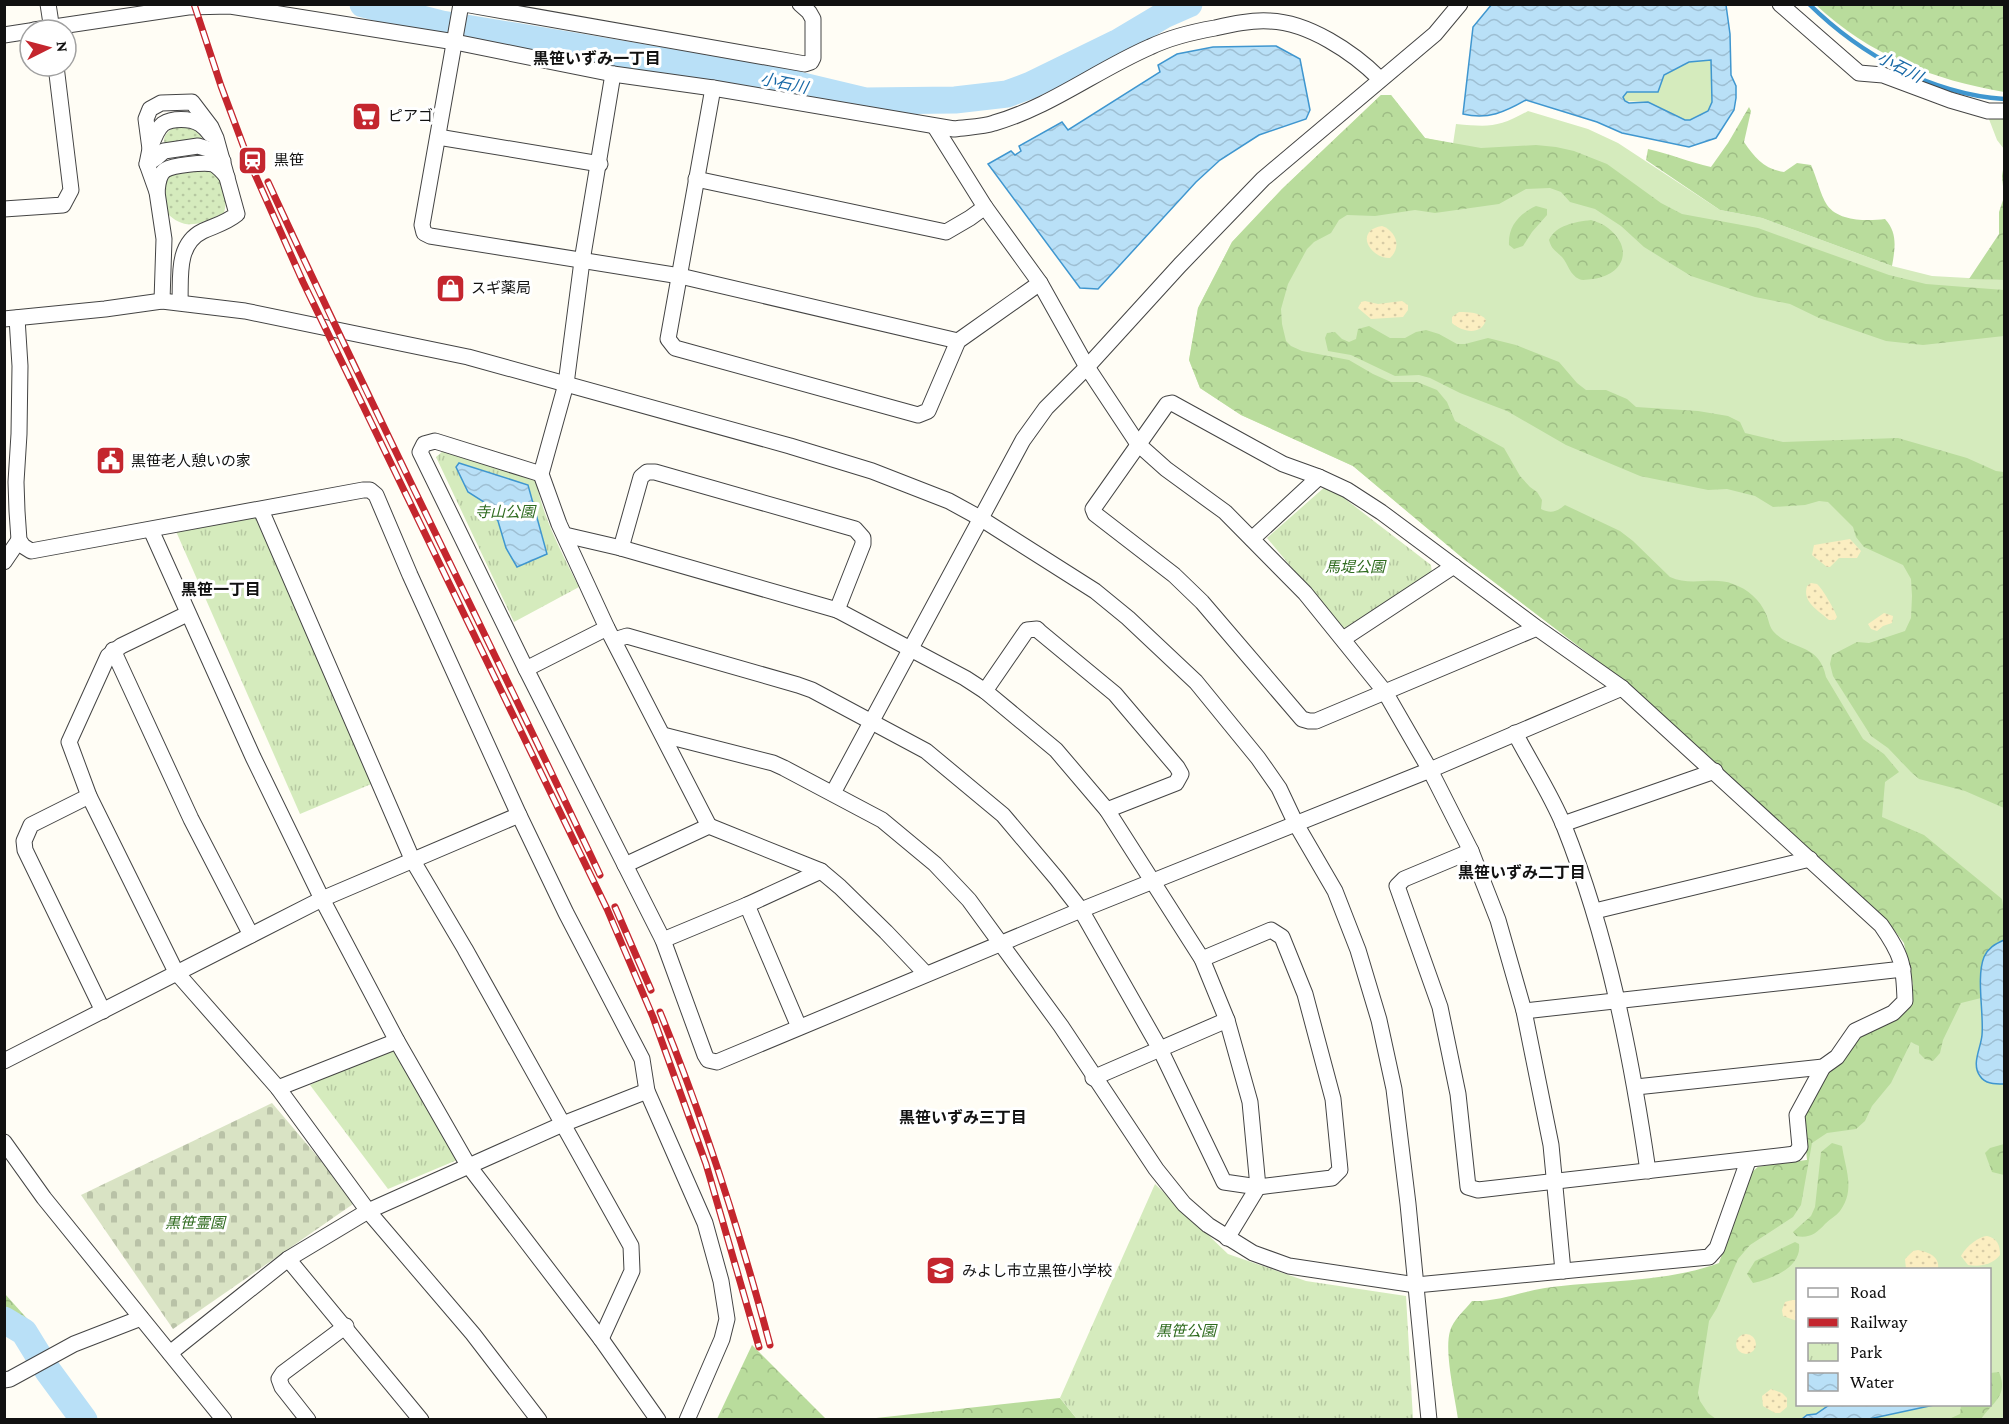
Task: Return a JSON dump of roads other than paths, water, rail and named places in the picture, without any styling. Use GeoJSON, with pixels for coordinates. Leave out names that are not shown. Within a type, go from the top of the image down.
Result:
{"type":"FeatureCollection","features":[{"type":"Feature","properties":{"kind":"street"},"geometry":{"type":"LineString","coordinates":[[800,4],[813,19],[813,58],[811,62],[805,64],[462,7],[422,225],[424,232],[430,236],[680,276],[958,341]]}},
{"type":"Feature","properties":{"kind":"street"},"geometry":{"type":"LineString","coordinates":[[833,793],[1023,440],[1046,408],[1088,367],[1263,179],[1435,34],[1460,4]]}},
{"type":"Feature","properties":{"kind":"street"},"geometry":{"type":"LineString","coordinates":[[1780,4],[1859,74],[1882,75],[1950,100],[1988,111],[2004,111]]}},
{"type":"Feature","properties":{"kind":"street"},"geometry":{"type":"LineString","coordinates":[[78,24],[188,7],[230,5],[456,38],[613,74],[713,88],[954,129],[992,124],[1021,115],[1149,47],[1182,34],[1250,21],[1288,24],[1316,34],[1364,63],[1380,79]]}},
{"type":"Feature","properties":{"kind":"street"},"geometry":{"type":"LineString","coordinates":[[613,74],[600,164],[582,261],[566,384],[541,474],[558,524],[709,826],[821,871],[863,909],[926,974]]}},
{"type":"Feature","properties":{"kind":"street"},"geometry":{"type":"LineString","coordinates":[[4,209],[63,205],[71,190],[57,78]]}},
{"type":"Feature","properties":{"kind":"street"},"geometry":{"type":"LineString","coordinates":[[713,88],[668,339],[675,348],[918,415],[928,411],[958,341],[1040,283]]}},
{"type":"Feature","properties":{"kind":"street"},"geometry":{"type":"LineString","coordinates":[[162,301],[164,239],[157,192],[148,157],[147,119],[150,109],[161,103],[178,101],[192,102],[211,127],[237,214],[226,223],[196,234],[188,242],[182,267],[180,302]]}},
{"type":"Feature","properties":{"kind":"street"},"geometry":{"type":"LineString","coordinates":[[935,127],[985,207],[1040,283],[1088,367],[1138,444],[1166,469],[1225,512],[1305,593],[1385,692],[1430,770],[1471,851],[1498,920],[1524,1011],[1551,1145],[1563,1271]]}},
{"type":"Feature","properties":{"kind":"street"},"geometry":{"type":"LineString","coordinates":[[438,137],[600,164]]}},
{"type":"Feature","properties":{"kind":"street"},"geometry":{"type":"LineString","coordinates":[[148,157],[156,158],[164,151],[198,146],[216,151],[221,155]]}},
{"type":"Feature","properties":{"kind":"street"},"geometry":{"type":"LineString","coordinates":[[157,192],[158,180],[163,171],[174,166],[211,164],[219,167],[228,179]]}},
{"type":"Feature","properties":{"kind":"street"},"geometry":{"type":"LineString","coordinates":[[696,179],[946,232],[985,207]]}},
{"type":"Feature","properties":{"kind":"street"},"geometry":{"type":"LineString","coordinates":[[687,1419],[722,1339],[727,1319],[721,1281],[705,1223],[647,1091],[645,1068],[639,1051],[566,913],[519,815],[373,492],[363,490],[31,551],[19,540],[16,482],[20,434],[20,366],[11,318],[162,301],[180,302],[245,311],[468,357],[790,446],[851,465],[949,501],[1095,591],[1167,653],[1196,682],[1258,758],[1279,788],[1296,824],[1335,891],[1358,950],[1379,1020],[1394,1089],[1408,1203],[1429,1419]]}},
{"type":"Feature","properties":{"kind":"street"},"geometry":{"type":"LineString","coordinates":[[1471,851],[1404,879],[1397,886],[1440,1007],[1458,1094],[1468,1187],[1478,1190],[1796,1154],[1800,1147],[1797,1115],[1823,1067],[1837,1057],[1855,1030],[1893,1013],[1905,1001],[1904,969],[1897,948],[1881,924],[1715,771],[1622,688],[1381,512],[1347,490],[1283,464],[1172,403],[1167,404],[1093,509],[1095,514],[1174,575],[1202,602],[1302,718],[1309,721],[1316,721],[1537,628]]}},
{"type":"Feature","properties":{"kind":"street"},"geometry":{"type":"LineString","coordinates":[[541,474],[435,441],[421,447],[420,452],[526,669],[663,940],[705,1055],[708,1060],[717,1062],[1081,910],[1430,770],[1622,688]]}},
{"type":"Feature","properties":{"kind":"street"},"geometry":{"type":"LineString","coordinates":[[621,548],[641,477],[647,472],[666,475],[855,529],[860,533],[863,544],[837,610]]}},
{"type":"Feature","properties":{"kind":"street"},"geometry":{"type":"LineString","coordinates":[[1252,539],[1319,477]]}},
{"type":"Feature","properties":{"kind":"street"},"geometry":{"type":"LineString","coordinates":[[261,510],[413,861],[465,949],[631,1246],[632,1271],[601,1339]]}},
{"type":"Feature","properties":{"kind":"street"},"geometry":{"type":"LineString","coordinates":[[151,530],[253,757],[322,899],[397,1041],[468,1165],[601,1339],[658,1419]]}},
{"type":"Feature","properties":{"kind":"street"},"geometry":{"type":"LineString","coordinates":[[564,535],[621,548],[837,610],[911,648],[985,692],[1056,750],[1107,810],[1202,959],[1227,1020],[1250,1102],[1258,1187],[1227,1238]]}},
{"type":"Feature","properties":{"kind":"street"},"geometry":{"type":"LineString","coordinates":[[4,562],[19,540]]}},
{"type":"Feature","properties":{"kind":"street"},"geometry":{"type":"LineString","coordinates":[[1343,639],[1454,566]]}},
{"type":"Feature","properties":{"kind":"street"},"geometry":{"type":"LineString","coordinates":[[187,614],[113,650],[108,656],[69,742],[89,796],[176,972],[278,1088],[368,1211],[473,1334],[539,1419]]}},
{"type":"Feature","properties":{"kind":"street"},"geometry":{"type":"LineString","coordinates":[[985,692],[1027,630],[1030,629],[1040,632],[1115,694],[1177,767],[1180,774],[1176,783],[1107,810]]}},
{"type":"Feature","properties":{"kind":"street"},"geometry":{"type":"LineString","coordinates":[[526,669],[611,634],[627,636],[812,690],[926,751],[1003,815],[1081,910],[1160,1049],[1224,1182],[1258,1187],[1332,1178],[1340,1170],[1333,1099],[1305,994],[1282,937],[1271,930],[1202,959]]}},
{"type":"Feature","properties":{"kind":"street"},"geometry":{"type":"LineString","coordinates":[[113,650],[191,819],[251,935]]}},
{"type":"Feature","properties":{"kind":"street"},"geometry":{"type":"LineString","coordinates":[[1515,733],[1563,824],[1595,911],[1636,1087],[1648,1171]]}},
{"type":"Feature","properties":{"kind":"street"},"geometry":{"type":"LineString","coordinates":[[663,735],[773,763],[882,820],[935,864],[969,900],[1061,1026],[1156,1169],[1184,1204],[1208,1225],[1253,1252],[1289,1266],[1416,1285],[1708,1257],[1717,1248],[1748,1161]]}},
{"type":"Feature","properties":{"kind":"street"},"geometry":{"type":"LineString","coordinates":[[1563,824],[1715,771]]}},
{"type":"Feature","properties":{"kind":"street"},"geometry":{"type":"LineString","coordinates":[[89,796],[31,825],[24,841],[25,850],[103,1011]]}},
{"type":"Feature","properties":{"kind":"street"},"geometry":{"type":"LineString","coordinates":[[4,1061],[322,899],[519,815]]}},
{"type":"Feature","properties":{"kind":"street"},"geometry":{"type":"LineString","coordinates":[[625,865],[709,826]]}},
{"type":"Feature","properties":{"kind":"street"},"geometry":{"type":"LineString","coordinates":[[1595,911],[1810,859]]}},
{"type":"Feature","properties":{"kind":"street"},"geometry":{"type":"LineString","coordinates":[[663,940],[821,871]]}},
{"type":"Feature","properties":{"kind":"street"},"geometry":{"type":"LineString","coordinates":[[747,905],[799,1027]]}},
{"type":"Feature","properties":{"kind":"street"},"geometry":{"type":"LineString","coordinates":[[1524,1011],[1904,969]]}},
{"type":"Feature","properties":{"kind":"street"},"geometry":{"type":"LineString","coordinates":[[1094,1078],[1227,1020]]}},
{"type":"Feature","properties":{"kind":"street"},"geometry":{"type":"LineString","coordinates":[[278,1088],[397,1041]]}},
{"type":"Feature","properties":{"kind":"street"},"geometry":{"type":"LineString","coordinates":[[1636,1087],[1823,1067]]}},
{"type":"Feature","properties":{"kind":"street"},"geometry":{"type":"LineString","coordinates":[[170,1353],[288,1258],[368,1211],[563,1124],[647,1091]]}},
{"type":"Feature","properties":{"kind":"street"},"geometry":{"type":"LineString","coordinates":[[4,1142],[44,1198],[224,1419]]}},
{"type":"Feature","properties":{"kind":"street"},"geometry":{"type":"LineString","coordinates":[[288,1258],[421,1419]]}},
{"type":"Feature","properties":{"kind":"street"},"geometry":{"type":"LineString","coordinates":[[4,1380],[10,1379],[74,1344],[141,1318]]}},
{"type":"Feature","properties":{"kind":"street"},"geometry":{"type":"LineString","coordinates":[[308,1419],[282,1387],[279,1379],[283,1373],[346,1326]]}},
{"type":"Feature","properties":{"kind":"water"},"geometry":{"type":"Polygon","coordinates":[[[1492,4],[1726,5],[1730,34],[1731,75],[1736,86],[1734,110],[1716,138],[1689,147],[1622,133],[1597,122],[1526,100],[1496,114],[1472,116],[1463,114],[1473,27],[1492,4]],[[1711,60],[1689,62],[1664,75],[1658,92],[1627,92],[1623,97],[1629,103],[1648,102],[1685,120],[1690,120],[1708,111],[1712,102],[1711,60]]]}},
{"type":"Feature","properties":{"kind":"water"},"geometry":{"type":"Polygon","coordinates":[[[1276,46],[1300,59],[1310,110],[1306,119],[1259,135],[1220,160],[1196,182],[1098,289],[1080,288],[988,164],[1011,151],[1015,155],[1021,151],[1019,146],[1062,122],[1068,130],[1160,72],[1158,65],[1177,54],[1213,47],[1276,46]]]}},
{"type":"Feature","properties":{"kind":"water"},"geometry":{"type":"Polygon","coordinates":[[[459,463],[528,485],[547,554],[517,567],[506,548],[498,521],[484,502],[468,492],[456,467],[459,463]]]}},
{"type":"Feature","properties":{"kind":"water"},"geometry":{"type":"Polygon","coordinates":[[[2004,940],[2004,1084],[1997,1084],[1982,1079],[1977,1071],[1976,1061],[1982,1035],[1980,985],[1982,965],[1988,951],[2004,940]]]}},
{"type":"Feature","properties":{"kind":"water"},"geometry":{"type":"Polygon","coordinates":[[[1828,1406],[1929,1406],[1869,1419],[1802,1419],[1807,1415],[1816,1414],[1828,1406]]]}},
{"type":"Feature","properties":{"kind":"waterway","name":"小石川"},"geometry":{"type":"LineString","coordinates":[[363,4],[442,24],[777,80],[865,101],[955,100],[1007,94],[1031,85],[1117,43],[1164,15],[1189,4]]}},
{"type":"Feature","properties":{"kind":"waterway","name":"小石川"},"geometry":{"type":"LineString","coordinates":[[1809,4],[1851,40],[1899,69],[1950,89],[1977,96],[2004,99]]}},
{"type":"Feature","properties":{"kind":"waterway"},"geometry":{"type":"LineString","coordinates":[[4,1320],[24,1332],[48,1371],[84,1420]]}},
{"type":"Feature","properties":{"kind":"railway"},"geometry":{"type":"LineString","coordinates":[[194,4],[249,161],[303,282],[607,909],[653,1017],[706,1164],[759,1347]]}},
{"type":"Feature","properties":{"kind":"railway"},"geometry":{"type":"LineString","coordinates":[[268,182],[600,875]]}},
{"type":"Feature","properties":{"kind":"railway"},"geometry":{"type":"LineString","coordinates":[[615,907],[651,990]]}},
{"type":"Feature","properties":{"kind":"railway"},"geometry":{"type":"LineString","coordinates":[[660,1012],[692,1094],[720,1177],[770,1345]]}},
{"type":"Feature","properties":{"kind":"place","name":"ピアゴ"},"geometry":{"type":"Point","coordinates":[367,116]}},
{"type":"Feature","properties":{"kind":"place","name":"黒笹"},"geometry":{"type":"Point","coordinates":[253,160]}},
{"type":"Feature","properties":{"kind":"place","name":"スギ薬局"},"geometry":{"type":"Point","coordinates":[450,288]}},
{"type":"Feature","properties":{"kind":"place","name":"黒笹老人憩いの家"},"geometry":{"type":"Point","coordinates":[110,461]}},
{"type":"Feature","properties":{"kind":"place","name":"みよし市立黒笹小学校"},"geometry":{"type":"Point","coordinates":[941,1271]}},
{"type":"Feature","properties":{"kind":"district","name":"黒笹いずみ一丁目"},"geometry":{"type":"Point","coordinates":[597,58]}},
{"type":"Feature","properties":{"kind":"district","name":"黒笹一丁目"},"geometry":{"type":"Point","coordinates":[221,589]}},
{"type":"Feature","properties":{"kind":"district","name":"黒笹いずみ二丁目"},"geometry":{"type":"Point","coordinates":[1522,872]}},
{"type":"Feature","properties":{"kind":"district","name":"黒笹いずみ三丁目"},"geometry":{"type":"Point","coordinates":[963,1117]}},
{"type":"Feature","properties":{"kind":"park label","name":"寺山公園"},"geometry":{"type":"Point","coordinates":[505,512]}},
{"type":"Feature","properties":{"kind":"park label","name":"馬堤公園"},"geometry":{"type":"Point","coordinates":[1355,567]}},
{"type":"Feature","properties":{"kind":"park label","name":"黒笹霊園"},"geometry":{"type":"Point","coordinates":[195,1223]}},
{"type":"Feature","properties":{"kind":"park label","name":"黒笹公園"},"geometry":{"type":"Point","coordinates":[1186,1331]}}]}
